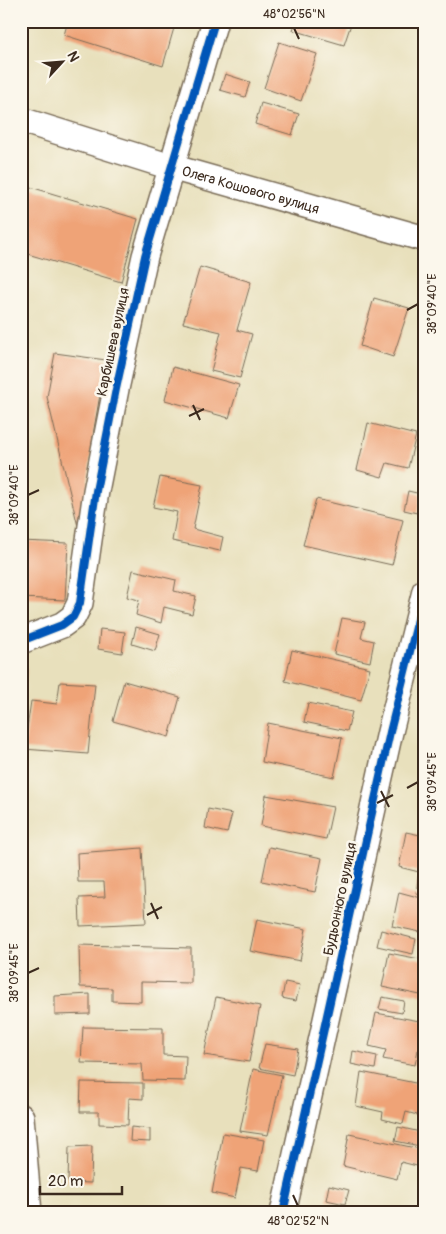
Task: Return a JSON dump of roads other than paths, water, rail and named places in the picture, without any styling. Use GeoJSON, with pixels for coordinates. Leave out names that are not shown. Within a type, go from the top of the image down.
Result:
{"type":"FeatureCollection","features":[{"type":"Feature","properties":{"kind":"street","name":"Карбишева вулиця"},"geometry":{"type":"LineString","coordinates":[[21,641],[62,625],[73,618],[80,603],[96,491],[145,256],[215,21]]}},
{"type":"Feature","properties":{"kind":"street","name":"Олега Кошового вулиця"},"geometry":{"type":"LineString","coordinates":[[21,120],[172,167],[425,239]]}},
{"type":"Feature","properties":{"kind":"street","name":"Будьонного вулиця"},"geometry":{"type":"LineString","coordinates":[[283,1213],[388,742],[425,591]]}},
{"type":"Feature","properties":{"kind":"street"},"geometry":{"type":"LineString","coordinates":[[21,1117],[30,1213]]}}]}
